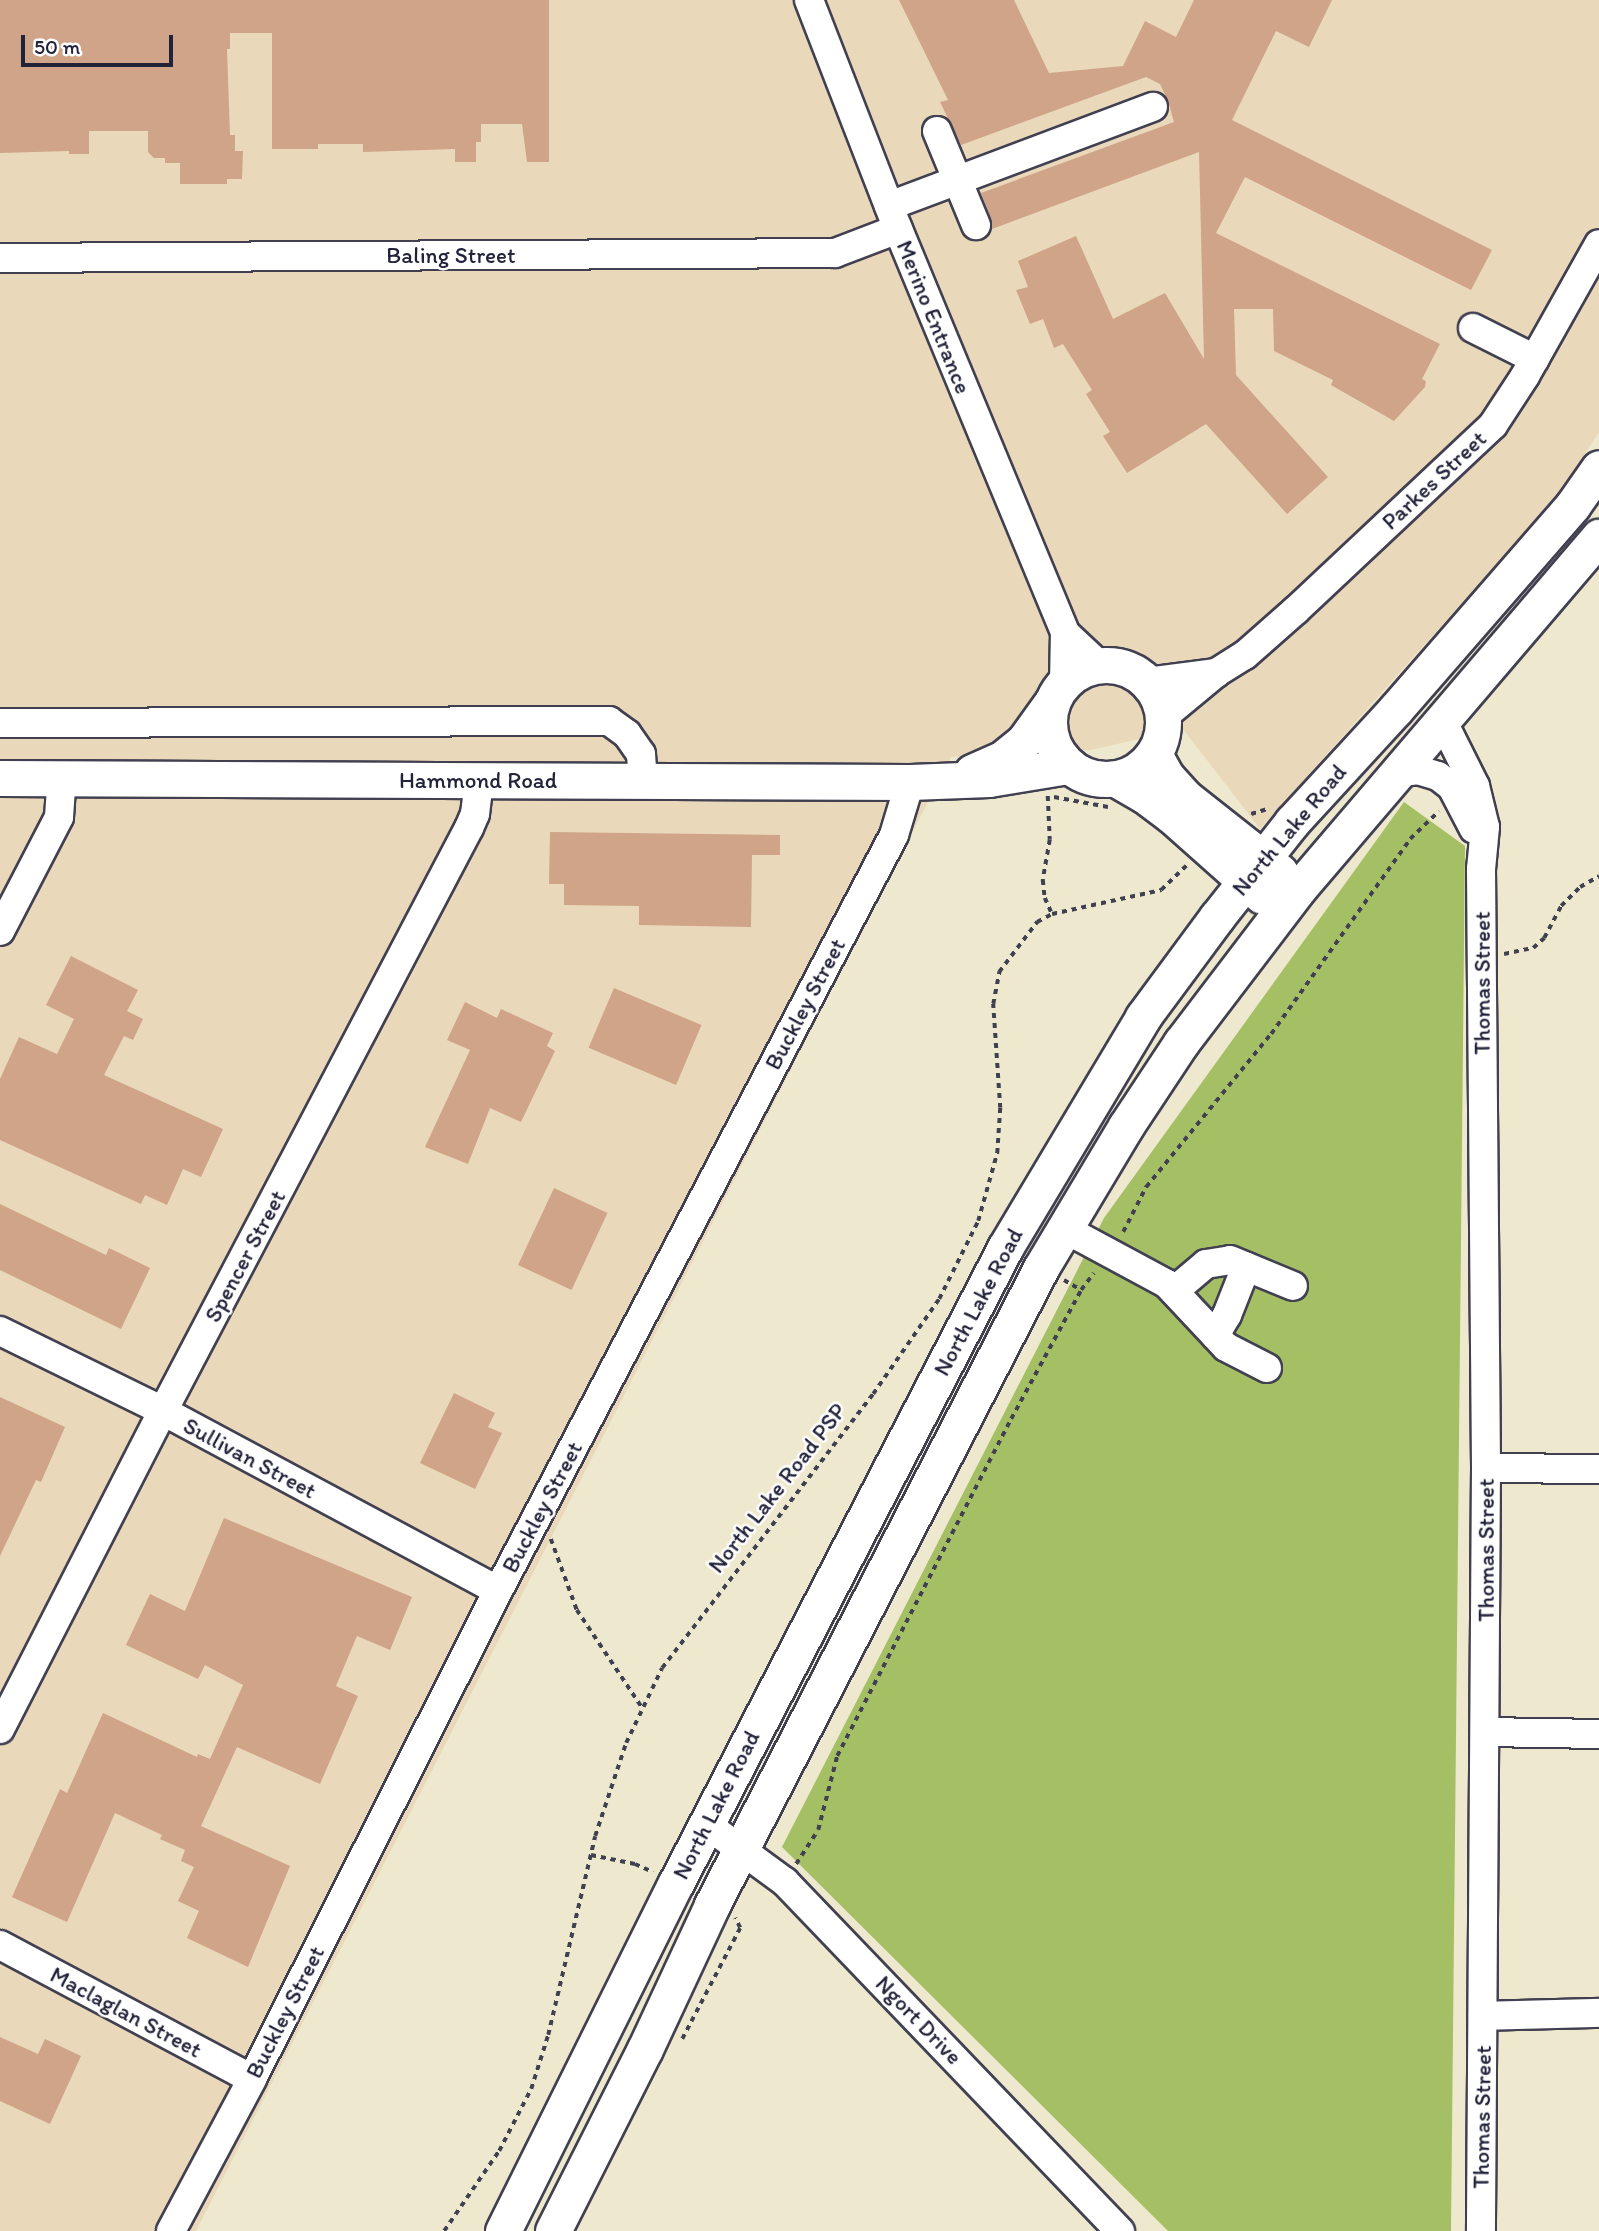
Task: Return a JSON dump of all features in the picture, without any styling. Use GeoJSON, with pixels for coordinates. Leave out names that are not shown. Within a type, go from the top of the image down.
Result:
{"type":"FeatureCollection","features":[{"type":"Feature","properties":{"kind":"main road","name":"North Lake Road"},"geometry":{"type":"LineString","coordinates":[[503,2231],[706,1824],[998,1260],[1050,1167],[1143,1017],[1254,870],[1573,505],[1599,468]]}},
{"type":"Feature","properties":{"kind":"main road","name":"North Lake Road"},"geometry":{"type":"LineString","coordinates":[[553,2231],[741,1847],[1041,1268],[1065,1229],[1181,1043],[1290,900],[1599,537]]}},
{"type":"Feature","properties":{"kind":"main road"},"geometry":{"type":"LineString","coordinates":[[1114,793],[1154,754],[1161,736],[1163,717],[1158,698],[1147,682],[1133,671],[1116,665],[1098,664],[1079,670],[1058,692],[1048,719],[1050,737],[1057,753],[1052,778],[1091,778],[1114,793],[1172,816],[1254,870],[1290,900]]}},
{"type":"Feature","properties":{"kind":"main road","name":"Hammond Road"},"geometry":{"type":"LineString","coordinates":[[956,778],[1003,758],[1024,741],[1058,692]]}},
{"type":"Feature","properties":{"kind":"main road"},"geometry":{"type":"LineString","coordinates":[[1154,754],[1167,777],[1254,870]]}},
{"type":"Feature","properties":{"kind":"main road","name":"Hammond Road"},"geometry":{"type":"LineString","coordinates":[[0,778],[910,782],[956,778],[1052,778]]}},
{"type":"Feature","properties":{"kind":"street","name":"Merino Entrance"},"geometry":{"type":"LineString","coordinates":[[809,0],[894,218],[1065,633],[1098,664]]}},
{"type":"Feature","properties":{"kind":"street","name":"Baling Street"},"geometry":{"type":"LineString","coordinates":[[0,258],[835,253],[958,178],[1153,107]]}},
{"type":"Feature","properties":{"kind":"street"},"geometry":{"type":"LineString","coordinates":[[937,131],[976,225]]}},
{"type":"Feature","properties":{"kind":"street","name":"Parkes Street"},"geometry":{"type":"LineString","coordinates":[[1163,717],[1216,673],[1245,655],[1296,610],[1493,425],[1535,359],[1599,244]]}},
{"type":"Feature","properties":{"kind":"street"},"geometry":{"type":"LineString","coordinates":[[1473,328],[1535,359]]}},
{"type":"Feature","properties":{"kind":"street","name":"Merino Entrance"},"geometry":{"type":"LineString","coordinates":[[1058,692],[1065,633]]}},
{"type":"Feature","properties":{"kind":"street","name":"Parkes Street"},"geometry":{"type":"LineString","coordinates":[[1147,682],[1216,673]]}},
{"type":"Feature","properties":{"kind":"street","name":"Thomas Street"},"geometry":{"type":"LineString","coordinates":[[1442,720],[1475,786],[1485,827],[1481,869],[1486,1468],[1481,2231]]}},
{"type":"Feature","properties":{"kind":"street"},"geometry":{"type":"LineString","coordinates":[[0,723],[609,721],[627,734],[641,754],[643,780]]}},
{"type":"Feature","properties":{"kind":"street"},"geometry":{"type":"LineString","coordinates":[[1397,772],[1418,771],[1438,776],[1452,788]]}},
{"type":"Feature","properties":{"kind":"street"},"geometry":{"type":"LineString","coordinates":[[0,931],[59,817],[62,778]]}},
{"type":"Feature","properties":{"kind":"street","name":"Spencer Street"},"geometry":{"type":"LineString","coordinates":[[0,1729],[163,1411],[469,828],[478,800],[479,779]]}},
{"type":"Feature","properties":{"kind":"street","name":"Buckley Street"},"geometry":{"type":"LineString","coordinates":[[171,2231],[252,2079],[498,1591],[894,835],[910,782]]}},
{"type":"Feature","properties":{"kind":"street","name":"Thomas Street"},"geometry":{"type":"LineString","coordinates":[[1452,788],[1473,826],[1481,869]]}},
{"type":"Feature","properties":{"kind":"street"},"geometry":{"type":"LineString","coordinates":[[1065,1229],[1174,1291],[1226,1347],[1267,1368]]}},
{"type":"Feature","properties":{"kind":"street"},"geometry":{"type":"LineString","coordinates":[[1174,1291],[1206,1264],[1230,1260],[1293,1286]]}},
{"type":"Feature","properties":{"kind":"street"},"geometry":{"type":"LineString","coordinates":[[1214,1335],[1227,1315],[1246,1267]]}},
{"type":"Feature","properties":{"kind":"street","name":"Sullivan Street"},"geometry":{"type":"LineString","coordinates":[[0,1331],[163,1411],[498,1591]]}},
{"type":"Feature","properties":{"kind":"street"},"geometry":{"type":"LineString","coordinates":[[1486,1468],[1599,1469]]}},
{"type":"Feature","properties":{"kind":"street"},"geometry":{"type":"LineString","coordinates":[[1486,1732],[1599,1734]]}},
{"type":"Feature","properties":{"kind":"street","name":"Ngort Drive"},"geometry":{"type":"LineString","coordinates":[[706,1824],[741,1847],[785,1882],[1120,2231]]}},
{"type":"Feature","properties":{"kind":"street","name":"Maclaglan Street"},"geometry":{"type":"LineString","coordinates":[[0,1945],[252,2079]]}},
{"type":"Feature","properties":{"kind":"street"},"geometry":{"type":"LineString","coordinates":[[1483,2016],[1599,2013]]}},
{"type":"Feature","properties":{"kind":"path"},"geometry":{"type":"LineString","coordinates":[[1052,914],[1045,898],[1043,880],[1050,840],[1052,778],[1114,793]]}},
{"type":"Feature","properties":{"kind":"path"},"geometry":{"type":"LineString","coordinates":[[785,1882],[818,1830],[836,1756],[1068,1313],[1126,1228],[1146,1187],[1271,1034],[1410,839],[1436,817],[1452,788]]}},
{"type":"Feature","properties":{"kind":"path","name":"North Lake Road PSP"},"geometry":{"type":"LineString","coordinates":[[444,2231],[499,2151],[531,2089],[548,2035],[595,1836],[626,1743],[662,1668],[873,1394],[939,1299],[978,1221],[997,1153],[1000,1108],[993,1004],[999,972],[1037,922],[1052,914],[1161,890],[1191,860]]}},
{"type":"Feature","properties":{"kind":"path"},"geometry":{"type":"LineString","coordinates":[[1502,954],[1533,948],[1544,938],[1561,906],[1580,887],[1599,876]]}},
{"type":"Feature","properties":{"kind":"path"},"geometry":{"type":"LineString","coordinates":[[540,1511],[577,1610],[643,1709]]}},
{"type":"Feature","properties":{"kind":"shaded area"},"geometry":{"type":"Polygon","coordinates":[[[0,0],[1599,0],[1599,432],[1560,493],[1260,829],[1183,729],[1091,750],[951,757],[196,2231],[0,2231],[0,0]]]}},
{"type":"Feature","properties":{"kind":"green space"},"geometry":{"type":"Polygon","coordinates":[[[1404,802],[1465,846],[1451,2231],[1168,2231],[782,1847],[1104,1218],[1404,802]]]}},
{"type":"Feature","properties":{"kind":"building"},"geometry":{"type":"Polygon","coordinates":[[[0,0],[549,0],[549,162],[527,162],[522,124],[481,124],[481,142],[476,142],[476,162],[455,162],[455,149],[363,152],[363,144],[318,144],[318,149],[272,149],[272,33],[230,33],[230,49],[227,49],[230,135],[235,135],[235,151],[243,151],[242,179],[227,179],[227,184],[180,184],[180,163],[165,163],[165,158],[154,158],[148,152],[148,131],[89,131],[89,154],[69,154],[69,151],[0,153],[0,0]]]}},
{"type":"Feature","properties":{"kind":"building"},"geometry":{"type":"Polygon","coordinates":[[[899,0],[1014,0],[1049,73],[1123,66],[1145,21],[1176,37],[1194,0],[1332,0],[1309,47],[1276,31],[1232,120],[1492,250],[1471,290],[1245,177],[1216,233],[1440,344],[1422,379],[1426,381],[1425,387],[1394,421],[1331,385],[1333,380],[1274,351],[1273,309],[1234,309],[1236,375],[1328,477],[1287,514],[1206,424],[1127,473],[1103,436],[1110,432],[1086,394],[1092,390],[1063,344],[1054,348],[1043,319],[1030,324],[1016,290],[1028,287],[1018,261],[1076,236],[1113,319],[1165,293],[1204,359],[1199,152],[992,229],[981,193],[1174,122],[1168,101],[1160,84],[1146,77],[961,145],[940,102],[948,100],[899,0]]]}},
{"type":"Feature","properties":{"kind":"building"},"geometry":{"type":"Polygon","coordinates":[[[550,832],[780,835],[780,855],[752,855],[751,927],[639,925],[639,906],[564,905],[564,884],[549,884],[550,832]]]}},
{"type":"Feature","properties":{"kind":"building"},"geometry":{"type":"Polygon","coordinates":[[[71,956],[138,990],[127,1011],[143,1019],[133,1040],[124,1036],[104,1075],[223,1129],[201,1177],[183,1169],[167,1205],[145,1195],[141,1204],[0,1140],[0,1079],[19,1037],[57,1054],[74,1019],[46,1005],[71,956]]]}},
{"type":"Feature","properties":{"kind":"building"},"geometry":{"type":"Polygon","coordinates":[[[614,988],[701,1025],[676,1085],[589,1048],[614,988]]]}},
{"type":"Feature","properties":{"kind":"building"},"geometry":{"type":"Polygon","coordinates":[[[465,1002],[497,1018],[501,1009],[553,1033],[547,1046],[555,1051],[521,1122],[490,1108],[468,1164],[425,1147],[470,1050],[447,1040],[465,1002]]]}},
{"type":"Feature","properties":{"kind":"building"},"geometry":{"type":"Polygon","coordinates":[[[554,1188],[607,1213],[572,1290],[518,1265],[554,1188]]]}},
{"type":"Feature","properties":{"kind":"building"},"geometry":{"type":"Polygon","coordinates":[[[0,1204],[106,1255],[109,1248],[150,1268],[121,1329],[0,1270],[0,1204]]]}},
{"type":"Feature","properties":{"kind":"building"},"geometry":{"type":"Polygon","coordinates":[[[454,1393],[495,1413],[488,1427],[502,1433],[475,1489],[420,1463],[454,1393]]]}},
{"type":"Feature","properties":{"kind":"building"},"geometry":{"type":"Polygon","coordinates":[[[0,1397],[65,1427],[41,1482],[36,1480],[0,1556],[0,1397]]]}},
{"type":"Feature","properties":{"kind":"building"},"geometry":{"type":"Polygon","coordinates":[[[224,1518],[412,1597],[390,1650],[357,1636],[336,1686],[358,1696],[320,1784],[237,1747],[201,1826],[290,1866],[248,1967],[187,1938],[199,1911],[178,1901],[194,1867],[181,1861],[185,1850],[160,1839],[162,1835],[115,1813],[67,1922],[12,1897],[60,1789],[67,1793],[103,1713],[197,1757],[198,1754],[210,1759],[243,1685],[205,1665],[198,1679],[126,1645],[150,1594],[185,1611],[224,1518]]]}},
{"type":"Feature","properties":{"kind":"building"},"geometry":{"type":"Polygon","coordinates":[[[0,2037],[38,2054],[45,2039],[81,2056],[50,2124],[0,2101],[0,2037]]]}}]}
